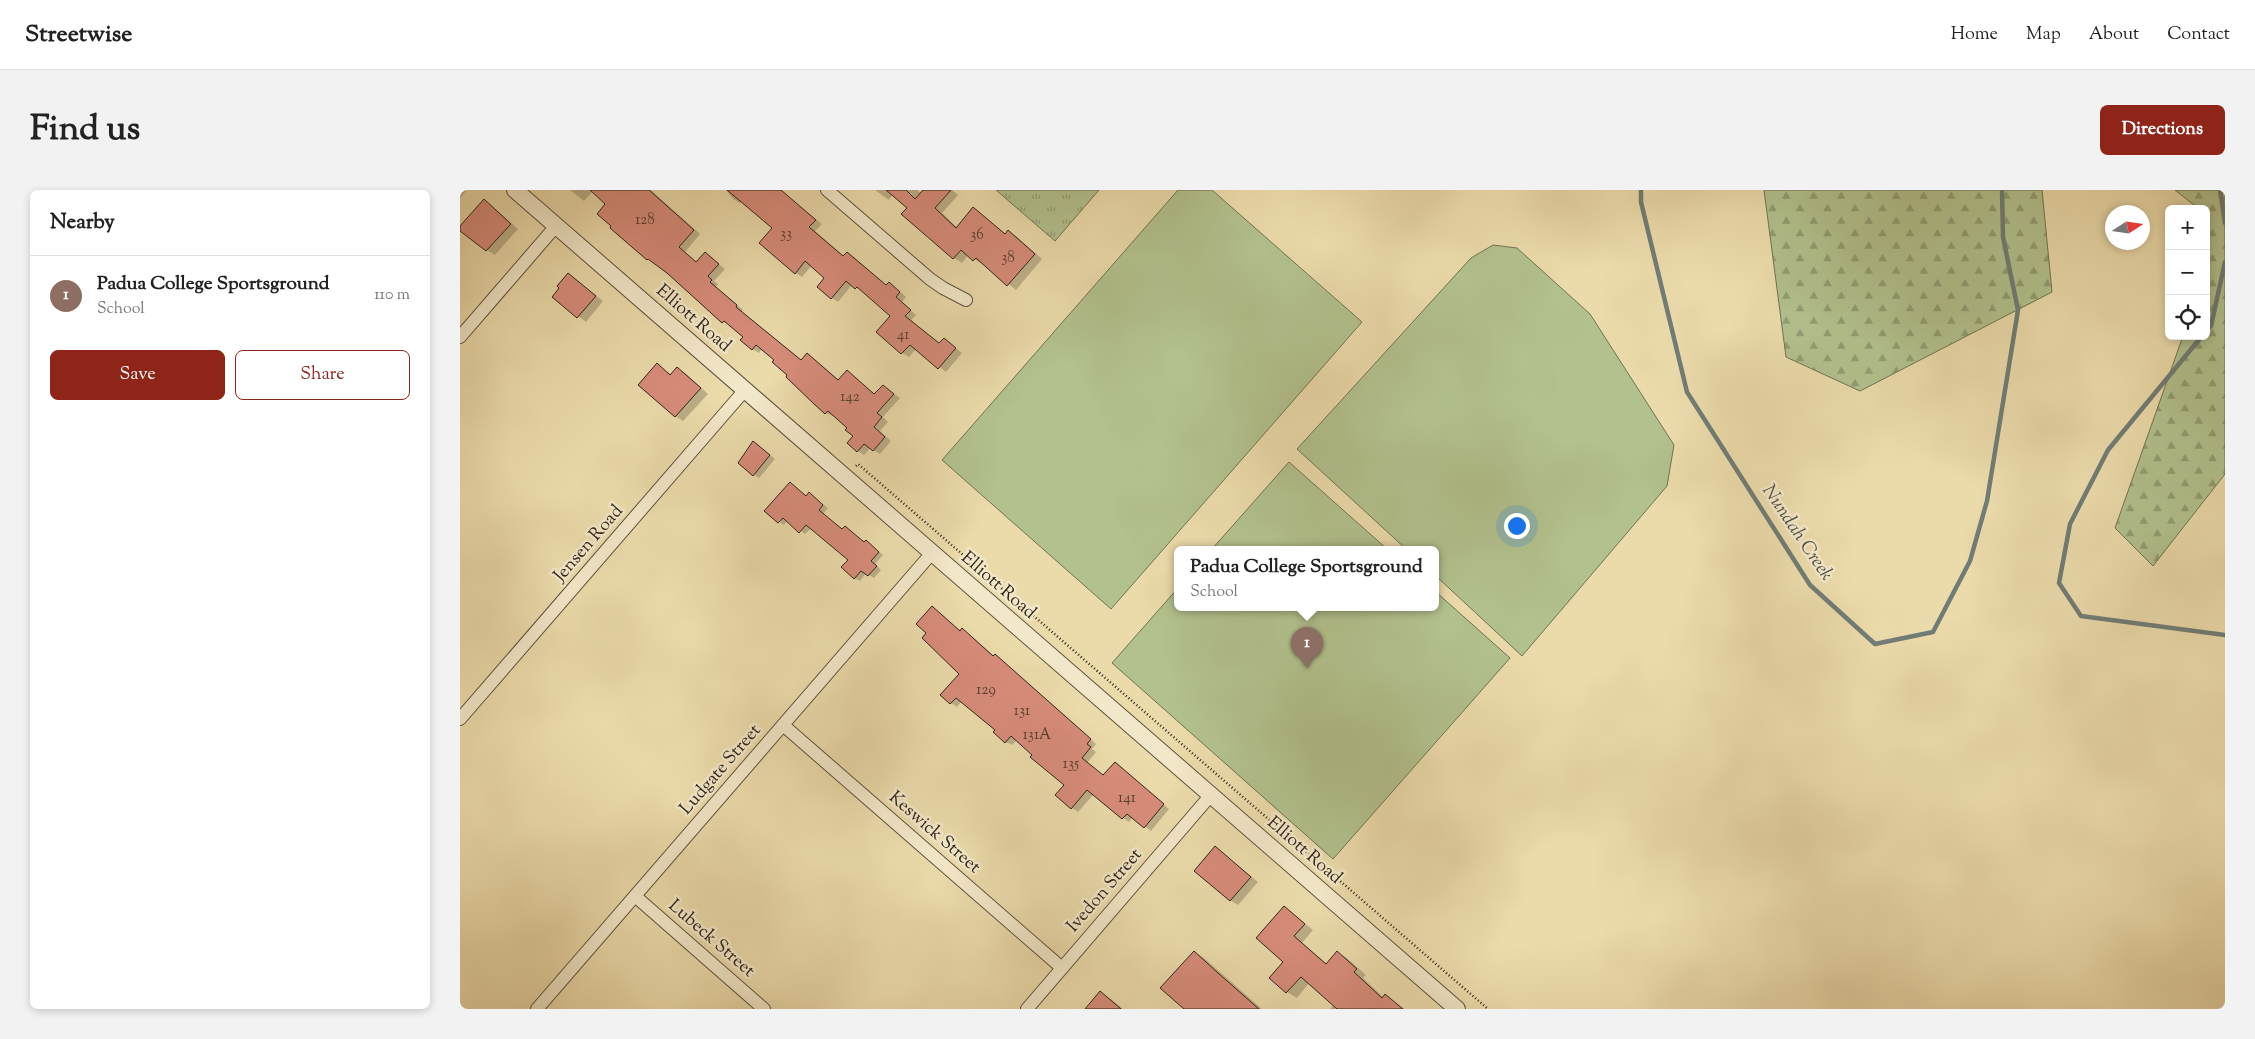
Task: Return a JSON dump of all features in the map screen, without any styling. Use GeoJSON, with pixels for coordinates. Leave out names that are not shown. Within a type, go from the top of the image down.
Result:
{"type":"FeatureCollection","features":[{"type":"Feature","properties":{"kind":"street","name":"Elliott Road"},"geometry":{"type":"LineString","coordinates":[[515,190],[931,554],[1457,1009]]}},
{"type":"Feature","properties":{"kind":"street"},"geometry":{"type":"LineString","coordinates":[[827,190],[930,279],[966,300]]}},
{"type":"Feature","properties":{"kind":"street"},"geometry":{"type":"LineString","coordinates":[[460,337],[556,226]]}},
{"type":"Feature","properties":{"kind":"street","name":"Jensen Road"},"geometry":{"type":"LineString","coordinates":[[460,719],[744,391]]}},
{"type":"Feature","properties":{"kind":"street","name":"Ludgate Street"},"geometry":{"type":"LineString","coordinates":[[537,1009],[931,554]]}},
{"type":"Feature","properties":{"kind":"street","name":"Keswick Street"},"geometry":{"type":"LineString","coordinates":[[783,725],[1062,968]]}},
{"type":"Feature","properties":{"kind":"street","name":"Ivedon Street"},"geometry":{"type":"LineString","coordinates":[[1027,1009],[1210,796]]}},
{"type":"Feature","properties":{"kind":"street","name":"Lubeck Street"},"geometry":{"type":"LineString","coordinates":[[635,896],[764,1009]]}},
{"type":"Feature","properties":{"kind":"path"},"geometry":{"type":"LineString","coordinates":[[846,479],[858,464],[1488,1009]]}},
{"type":"Feature","properties":{"kind":"green space"},"geometry":{"type":"Polygon","coordinates":[[[996,190],[1099,190],[1055,241],[996,190]]]}},
{"type":"Feature","properties":{"kind":"green space"},"geometry":{"type":"Polygon","coordinates":[[[1178,190],[1212,190],[1362,322],[1111,609],[942,460],[1178,190]]]}},
{"type":"Feature","properties":{"kind":"green space"},"geometry":{"type":"Polygon","coordinates":[[[1764,190],[2042,190],[2052,292],[1860,391],[1786,357],[1764,190]]]}},
{"type":"Feature","properties":{"kind":"green space"},"geometry":{"type":"Polygon","coordinates":[[[2175,190],[2225,190],[2225,474],[2153,566],[2115,528],[2182,340],[2210,340],[2210,205],[2194,205],[2175,190]]]}},
{"type":"Feature","properties":{"kind":"green space"},"geometry":{"type":"Polygon","coordinates":[[[1493,245],[1517,248],[1590,314],[1674,445],[1667,486],[1522,656],[1439,579],[1439,546],[1403,546],[1297,449],[1471,258],[1493,245]]]}},
{"type":"Feature","properties":{"kind":"green space"},"geometry":{"type":"Polygon","coordinates":[[[1289,462],[1384,546],[1215,546],[1289,462]]]}},
{"type":"Feature","properties":{"kind":"green space"},"geometry":{"type":"Polygon","coordinates":[[[1174,593],[1174,611],[1439,611],[1439,595],[1510,658],[1333,859],[1112,663],[1174,593]]]}},
{"type":"Feature","properties":{"kind":"building"},"geometry":{"type":"Polygon","coordinates":[[[590,190],[649,190],[694,230],[679,247],[696,262],[705,252],[719,264],[708,276],[712,280],[710,282],[737,305],[736,307],[801,360],[807,353],[838,380],[847,370],[874,394],[883,385],[894,394],[877,413],[882,417],[874,427],[885,437],[873,451],[864,444],[857,452],[847,443],[853,436],[845,430],[847,428],[828,411],[825,414],[814,404],[772,362],[774,360],[756,345],[752,350],[740,340],[743,337],[724,321],[722,323],[667,273],[647,260],[610,228],[611,226],[597,214],[605,204],[590,190]]]}},
{"type":"Feature","properties":{"kind":"building"},"geometry":{"type":"Polygon","coordinates":[[[727,190],[781,190],[816,220],[809,227],[843,256],[847,252],[886,285],[889,282],[900,292],[896,297],[911,310],[905,316],[939,343],[944,338],[956,348],[938,369],[910,345],[901,354],[876,332],[890,316],[857,287],[855,289],[846,281],[831,299],[817,287],[824,278],[805,261],[795,274],[759,243],[772,228],[727,190]]]}},
{"type":"Feature","properties":{"kind":"building"},"geometry":{"type":"Polygon","coordinates":[[[886,190],[906,190],[915,199],[923,190],[951,190],[935,208],[956,228],[973,207],[1005,234],[1008,230],[1035,254],[1007,286],[976,258],[973,261],[961,250],[953,259],[901,214],[907,208],[886,190]]]}},
{"type":"Feature","properties":{"kind":"building"},"geometry":{"type":"Polygon","coordinates":[[[484,199],[511,224],[486,251],[460,231],[460,226],[484,199]]]}},
{"type":"Feature","properties":{"kind":"building"},"geometry":{"type":"Polygon","coordinates":[[[568,273],[596,296],[577,318],[552,297],[559,288],[557,286],[568,273]]]}},
{"type":"Feature","properties":{"kind":"building"},"geometry":{"type":"Polygon","coordinates":[[[657,363],[670,375],[677,367],[701,388],[675,417],[638,385],[657,363]]]}},
{"type":"Feature","properties":{"kind":"building"},"geometry":{"type":"Polygon","coordinates":[[[753,441],[770,455],[753,476],[738,463],[753,441]]]}},
{"type":"Feature","properties":{"kind":"building"},"geometry":{"type":"Polygon","coordinates":[[[790,482],[806,496],[809,492],[823,505],[819,510],[842,529],[845,526],[864,542],[866,540],[879,552],[871,561],[877,566],[868,576],[861,571],[854,579],[841,567],[848,560],[806,525],[799,533],[783,518],[778,523],[764,511],[790,482]]]}},
{"type":"Feature","properties":{"kind":"building"},"geometry":{"type":"Polygon","coordinates":[[[932,606],[960,631],[962,628],[993,656],[995,654],[1091,739],[1087,744],[1091,747],[1082,758],[1103,775],[1115,762],[1164,804],[1144,828],[1127,814],[1122,819],[1087,790],[1071,809],[1055,795],[1064,785],[1030,757],[1032,755],[1011,736],[1005,743],[993,732],[995,730],[956,698],[950,704],[940,695],[959,674],[922,638],[926,633],[916,624],[932,606]]]}},
{"type":"Feature","properties":{"kind":"building"},"geometry":{"type":"Polygon","coordinates":[[[1215,846],[1251,877],[1230,901],[1194,871],[1215,846]]]}},
{"type":"Feature","properties":{"kind":"building"},"geometry":{"type":"Polygon","coordinates":[[[1284,906],[1305,924],[1294,936],[1326,964],[1337,951],[1357,969],[1354,972],[1382,998],[1385,994],[1403,1009],[1337,1009],[1301,977],[1286,993],[1269,978],[1283,962],[1256,938],[1284,906]]]}},
{"type":"Feature","properties":{"kind":"building"},"geometry":{"type":"Polygon","coordinates":[[[1194,951],[1259,1009],[1184,1009],[1160,988],[1194,951]]]}},
{"type":"Feature","properties":{"kind":"building"},"geometry":{"type":"Polygon","coordinates":[[[1100,991],[1121,1009],[1085,1009],[1100,991]]]}},
{"type":"Feature","properties":{"kind":"waterway","name":"Nundah Creek"},"geometry":{"type":"LineString","coordinates":[[1641,190],[1641,202],[1687,392],[1810,585],[1875,644],[1933,632],[1970,561],[1987,501],[2018,310],[2003,237],[2002,190]]}},
{"type":"Feature","properties":{"kind":"waterway","name":"Nundah Creek"},"geometry":{"type":"LineString","coordinates":[[2220,190],[2225,223]]}},
{"type":"Feature","properties":{"kind":"waterway","name":"Nundah Creek"},"geometry":{"type":"LineString","coordinates":[[2210,327],[2225,262]]}},
{"type":"Feature","properties":{"kind":"waterway","name":"Nundah Creek"},"geometry":{"type":"LineString","coordinates":[[2199,340],[2108,450],[2070,524],[2059,583],[2081,616],[2225,635]]}},
{"type":"Feature","properties":{"kind":"place","name":"Padua College Sportsground"},"geometry":{"type":"Point","coordinates":[1307,668]}}]}
